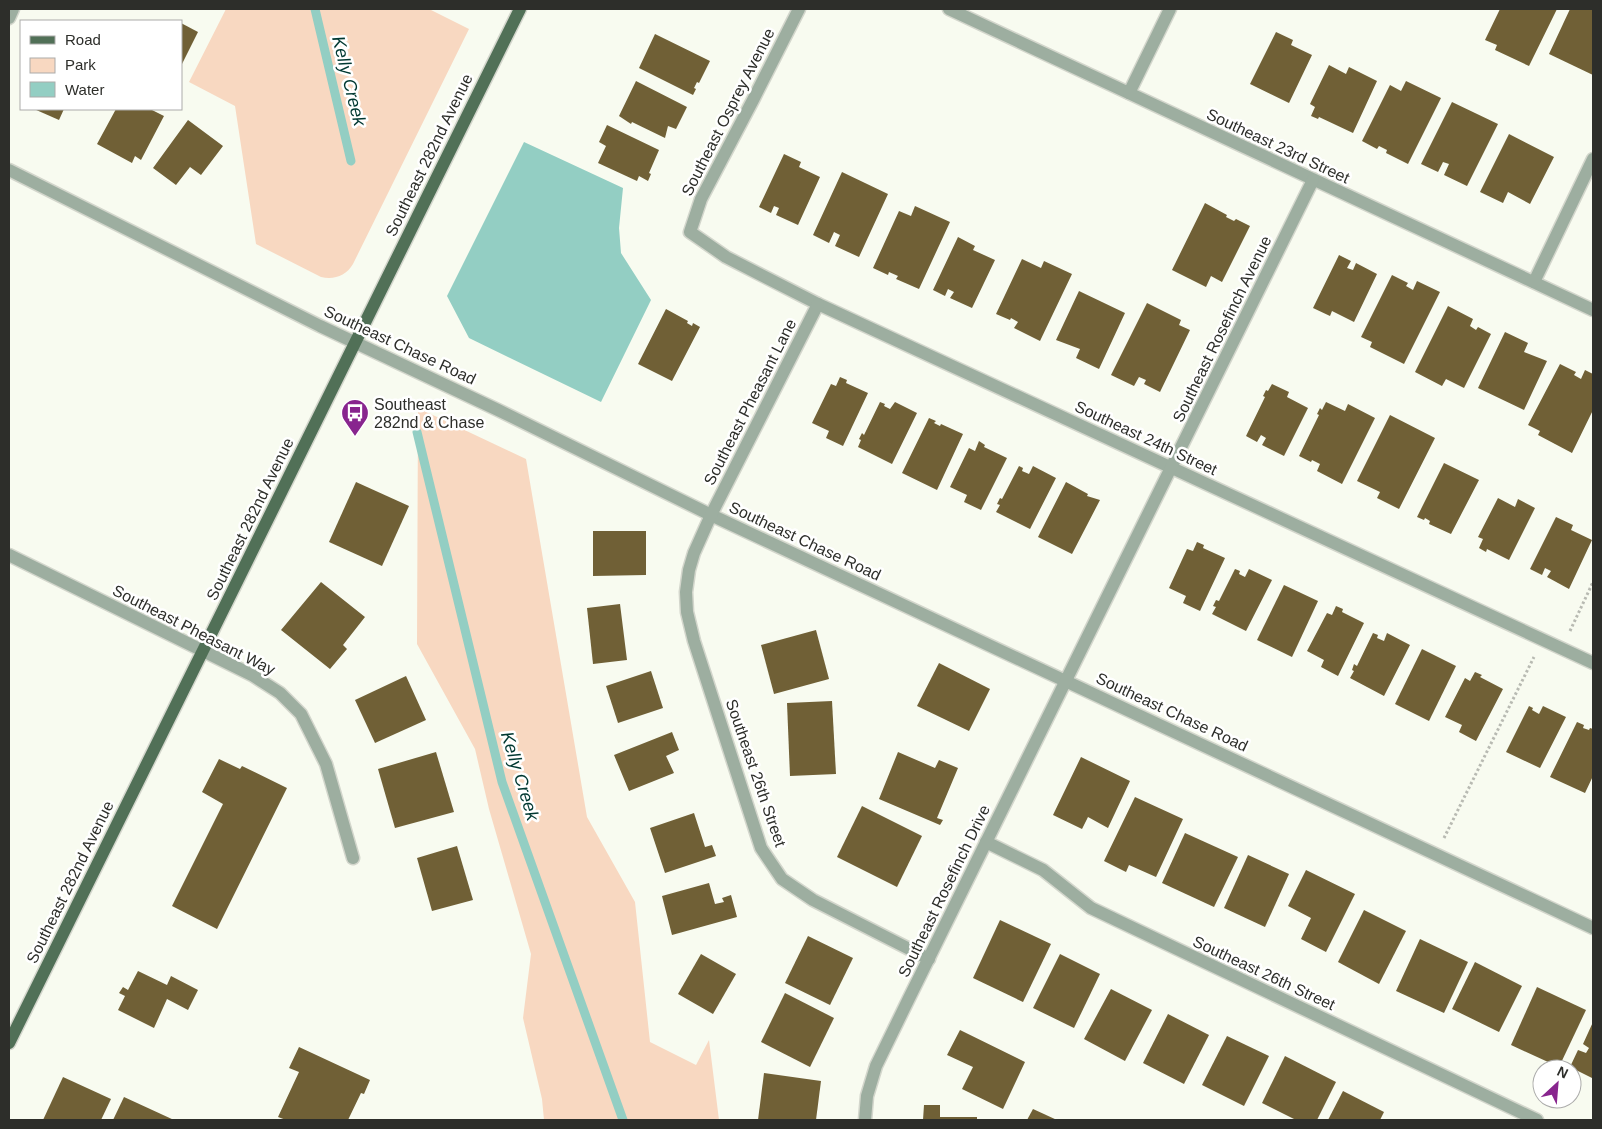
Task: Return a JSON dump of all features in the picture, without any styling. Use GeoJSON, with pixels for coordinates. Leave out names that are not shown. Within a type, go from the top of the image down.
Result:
{"type":"FeatureCollection","features":[{"type":"Feature","properties":{"kind":"main road","name":"Southeast 282nd Avenue"},"geometry":{"type":"LineString","coordinates":[[9,1043],[520,9]]}},
{"type":"Feature","properties":{"kind":"street"},"geometry":{"type":"LineString","coordinates":[[9,18],[14,9]]}},
{"type":"Feature","properties":{"kind":"street","name":"Southeast Osprey Avenue"},"geometry":{"type":"LineString","coordinates":[[690,232],[701,199],[799,9]]}},
{"type":"Feature","properties":{"kind":"street","name":"Southeast 23rd Street"},"geometry":{"type":"LineString","coordinates":[[949,9],[1593,310]]}},
{"type":"Feature","properties":{"kind":"street"},"geometry":{"type":"LineString","coordinates":[[1129,93],[1170,9]]}},
{"type":"Feature","properties":{"kind":"street"},"geometry":{"type":"LineString","coordinates":[[1534,282],[1593,159]]}},
{"type":"Feature","properties":{"kind":"street","name":"Southeast Chase Road"},"geometry":{"type":"LineString","coordinates":[[9,170],[355,342],[711,514],[1593,928]]}},
{"type":"Feature","properties":{"kind":"street","name":"Southeast Rosefinch Avenue"},"geometry":{"type":"LineString","coordinates":[[1065,680],[1172,468],[1313,180]]}},
{"type":"Feature","properties":{"kind":"street","name":"Southeast 24th Street"},"geometry":{"type":"LineString","coordinates":[[690,232],[726,257],[818,304],[1593,663]]}},
{"type":"Feature","properties":{"kind":"street","name":"Southeast Pheasant Lane"},"geometry":{"type":"LineString","coordinates":[[711,514],[818,304]]}},
{"type":"Feature","properties":{"kind":"street","name":"Southeast 26th Street"},"geometry":{"type":"LineString","coordinates":[[711,514],[689,570],[686,592],[687,612],[694,641],[761,848],[782,879],[813,900],[928,959]]}},
{"type":"Feature","properties":{"kind":"street","name":"Southeast Pheasant Way"},"geometry":{"type":"LineString","coordinates":[[9,555],[203,650],[280,693],[301,714],[326,764],[353,858]]}},
{"type":"Feature","properties":{"kind":"street","name":"Southeast Rosefinch Drive"},"geometry":{"type":"LineString","coordinates":[[865,1120],[867,1096],[876,1066],[1065,680]]}},
{"type":"Feature","properties":{"kind":"street","name":"Southeast 26th Street"},"geometry":{"type":"LineString","coordinates":[[986,842],[1043,870],[1091,908],[1537,1120]]}},
{"type":"Feature","properties":{"kind":"path"},"geometry":{"type":"LineString","coordinates":[[1561,648],[1593,582]]}},
{"type":"Feature","properties":{"kind":"path"},"geometry":{"type":"LineString","coordinates":[[1436,854],[1542,640]]}},
{"type":"Feature","properties":{"kind":"green space"},"geometry":{"type":"Polygon","coordinates":[[[226,9],[429,9],[469,29],[353,264],[347,272],[339,276],[321,277],[256,244],[235,106],[189,82],[226,9]]]}},
{"type":"Feature","properties":{"kind":"green space"},"geometry":{"type":"Polygon","coordinates":[[[418,408],[526,459],[587,817],[635,902],[650,1042],[696,1065],[709,1040],[719,1120],[544,1120],[542,1099],[523,1018],[531,954],[489,809],[475,749],[417,644],[418,408]]]}},
{"type":"Feature","properties":{"kind":"water"},"geometry":{"type":"Polygon","coordinates":[[[524,142],[623,188],[619,228],[621,253],[651,300],[601,402],[469,338],[447,296],[524,142]]]}},
{"type":"Feature","properties":{"kind":"building"},"geometry":{"type":"Polygon","coordinates":[[[1500,9],[1557,9],[1529,66],[1495,50],[1497,45],[1485,40],[1500,9]]]}},
{"type":"Feature","properties":{"kind":"building"},"geometry":{"type":"Polygon","coordinates":[[[1570,9],[1593,9],[1593,75],[1549,54],[1570,9]]]}},
{"type":"Feature","properties":{"kind":"building"},"geometry":{"type":"Polygon","coordinates":[[[182,24],[198,32],[182,64],[182,24]]]}},
{"type":"Feature","properties":{"kind":"building"},"geometry":{"type":"Polygon","coordinates":[[[1276,32],[1293,40],[1291,45],[1312,55],[1289,103],[1250,84],[1276,32]]]}},
{"type":"Feature","properties":{"kind":"building"},"geometry":{"type":"Polygon","coordinates":[[[655,34],[710,61],[699,83],[697,82],[694,88],[696,89],[693,95],[639,68],[655,34]]]}},
{"type":"Feature","properties":{"kind":"building"},"geometry":{"type":"Polygon","coordinates":[[[1329,65],[1346,74],[1349,67],[1377,81],[1353,133],[1319,117],[1318,119],[1311,116],[1315,107],[1310,104],[1329,65]]]}},
{"type":"Feature","properties":{"kind":"building"},"geometry":{"type":"Polygon","coordinates":[[[636,81],[687,107],[676,129],[668,126],[665,138],[632,122],[631,124],[619,116],[636,81]]]}},
{"type":"Feature","properties":{"kind":"building"},"geometry":{"type":"Polygon","coordinates":[[[1406,81],[1441,98],[1408,164],[1386,153],[1387,150],[1379,146],[1377,149],[1362,141],[1390,85],[1401,91],[1406,81]]]}},
{"type":"Feature","properties":{"kind":"building"},"geometry":{"type":"Polygon","coordinates":[[[1452,102],[1498,124],[1467,186],[1444,175],[1449,164],[1443,162],[1438,172],[1421,164],[1452,102]]]}},
{"type":"Feature","properties":{"kind":"building"},"geometry":{"type":"Polygon","coordinates":[[[36,110],[64,110],[59,120],[36,110]]]}},
{"type":"Feature","properties":{"kind":"building"},"geometry":{"type":"Polygon","coordinates":[[[115,110],[152,110],[164,116],[141,160],[135,156],[132,163],[97,144],[115,110]]]}},
{"type":"Feature","properties":{"kind":"building"},"geometry":{"type":"Polygon","coordinates":[[[188,120],[223,146],[201,175],[190,167],[176,185],[153,168],[188,120]]]}},
{"type":"Feature","properties":{"kind":"building"},"geometry":{"type":"Polygon","coordinates":[[[607,125],[659,150],[649,173],[651,174],[648,181],[639,176],[637,181],[598,163],[606,146],[599,142],[607,125]]]}},
{"type":"Feature","properties":{"kind":"building"},"geometry":{"type":"Polygon","coordinates":[[[1509,134],[1554,157],[1530,204],[1508,192],[1503,203],[1480,192],[1509,134]]]}},
{"type":"Feature","properties":{"kind":"building"},"geometry":{"type":"Polygon","coordinates":[[[784,154],[801,162],[799,167],[820,177],[798,225],[776,215],[779,208],[774,206],[771,213],[759,207],[784,154]]]}},
{"type":"Feature","properties":{"kind":"building"},"geometry":{"type":"Polygon","coordinates":[[[842,172],[888,194],[859,257],[835,246],[840,235],[834,232],[829,243],[813,235],[842,172]]]}},
{"type":"Feature","properties":{"kind":"building"},"geometry":{"type":"Polygon","coordinates":[[[1205,203],[1227,215],[1226,217],[1234,221],[1236,219],[1250,226],[1222,282],[1211,276],[1206,287],[1172,270],[1205,203]]]}},
{"type":"Feature","properties":{"kind":"building"},"geometry":{"type":"Polygon","coordinates":[[[915,206],[950,222],[919,289],[896,279],[898,276],[889,272],[888,275],[873,268],[899,211],[911,216],[915,206]]]}},
{"type":"Feature","properties":{"kind":"building"},"geometry":{"type":"Polygon","coordinates":[[[958,237],[975,246],[973,250],[995,260],[972,308],[950,298],[954,292],[948,289],[945,296],[933,290],[958,237]]]}},
{"type":"Feature","properties":{"kind":"building"},"geometry":{"type":"Polygon","coordinates":[[[1339,255],[1351,261],[1347,268],[1353,270],[1356,263],[1377,274],[1354,322],[1332,311],[1330,316],[1313,308],[1339,255]]]}},
{"type":"Feature","properties":{"kind":"building"},"geometry":{"type":"Polygon","coordinates":[[[1022,259],[1041,268],[1044,261],[1072,274],[1040,341],[1014,328],[1018,322],[996,314],[1022,259]]]}},
{"type":"Feature","properties":{"kind":"building"},"geometry":{"type":"Polygon","coordinates":[[[1392,275],[1408,283],[1406,286],[1413,290],[1417,281],[1440,292],[1404,364],[1370,347],[1372,342],[1361,337],[1392,275]]]}},
{"type":"Feature","properties":{"kind":"building"},"geometry":{"type":"Polygon","coordinates":[[[1079,291],[1125,313],[1099,369],[1076,358],[1080,349],[1056,340],[1079,291]]]}},
{"type":"Feature","properties":{"kind":"building"},"geometry":{"type":"Polygon","coordinates":[[[1147,303],[1181,320],[1179,325],[1190,330],[1160,392],[1144,384],[1146,380],[1139,377],[1134,386],[1111,375],[1147,303]]]}},
{"type":"Feature","properties":{"kind":"building"},"geometry":{"type":"Polygon","coordinates":[[[1448,306],[1473,319],[1470,326],[1476,330],[1478,327],[1491,334],[1464,388],[1446,379],[1442,386],[1415,372],[1448,306]]]}},
{"type":"Feature","properties":{"kind":"building"},"geometry":{"type":"Polygon","coordinates":[[[666,309],[688,321],[687,323],[692,326],[693,323],[700,327],[672,381],[638,364],[666,309]]]}},
{"type":"Feature","properties":{"kind":"building"},"geometry":{"type":"Polygon","coordinates":[[[1505,332],[1528,343],[1524,352],[1547,361],[1524,410],[1478,388],[1505,332]]]}},
{"type":"Feature","properties":{"kind":"building"},"geometry":{"type":"Polygon","coordinates":[[[1560,364],[1576,372],[1574,375],[1581,379],[1585,370],[1593,374],[1593,410],[1572,453],[1538,435],[1540,431],[1528,425],[1560,364]]]}},
{"type":"Feature","properties":{"kind":"building"},"geometry":{"type":"Polygon","coordinates":[[[840,377],[847,380],[846,383],[868,393],[843,446],[826,438],[829,431],[812,423],[831,384],[836,386],[840,377]]]}},
{"type":"Feature","properties":{"kind":"building"},"geometry":{"type":"Polygon","coordinates":[[[1272,384],[1289,392],[1287,397],[1308,408],[1284,456],[1262,445],[1266,438],[1261,435],[1257,442],[1246,436],[1265,397],[1263,396],[1266,390],[1268,391],[1272,384]]]}},
{"type":"Feature","properties":{"kind":"building"},"geometry":{"type":"Polygon","coordinates":[[[880,402],[890,409],[895,402],[917,413],[892,464],[858,447],[861,440],[859,439],[862,433],[864,435],[880,402]]]}},
{"type":"Feature","properties":{"kind":"building"},"geometry":{"type":"Polygon","coordinates":[[[1326,402],[1345,411],[1348,404],[1375,418],[1342,484],[1317,471],[1320,464],[1299,456],[1319,415],[1317,414],[1320,408],[1322,410],[1326,402]]]}},
{"type":"Feature","properties":{"kind":"building"},"geometry":{"type":"Polygon","coordinates":[[[1390,415],[1435,438],[1399,509],[1377,498],[1380,492],[1357,481],[1390,415]]]}},
{"type":"Feature","properties":{"kind":"building"},"geometry":{"type":"Polygon","coordinates":[[[929,418],[936,421],[934,423],[940,426],[941,424],[963,434],[937,490],[902,473],[929,418]]]}},
{"type":"Feature","properties":{"kind":"building"},"geometry":{"type":"Polygon","coordinates":[[[979,441],[985,445],[984,447],[1007,458],[981,510],[964,502],[967,495],[950,487],[969,448],[975,451],[979,441]]]}},
{"type":"Feature","properties":{"kind":"building"},"geometry":{"type":"Polygon","coordinates":[[[1444,463],[1479,480],[1451,534],[1429,524],[1430,521],[1425,518],[1424,520],[1417,517],[1444,463]]]}},
{"type":"Feature","properties":{"kind":"building"},"geometry":{"type":"Polygon","coordinates":[[[1019,466],[1023,468],[1022,471],[1029,474],[1033,466],[1056,478],[1030,529],[996,512],[1000,505],[997,504],[1000,498],[1002,499],[1019,466]]]}},
{"type":"Feature","properties":{"kind":"building"},"geometry":{"type":"Polygon","coordinates":[[[356,482],[409,506],[382,566],[329,542],[356,482]]]}},
{"type":"Feature","properties":{"kind":"building"},"geometry":{"type":"Polygon","coordinates":[[[1066,482],[1088,494],[1087,496],[1100,500],[1072,554],[1038,537],[1066,482]]]}},
{"type":"Feature","properties":{"kind":"building"},"geometry":{"type":"Polygon","coordinates":[[[1498,498],[1515,507],[1518,499],[1535,508],[1509,560],[1487,549],[1486,552],[1479,548],[1483,539],[1478,537],[1498,498]]]}},
{"type":"Feature","properties":{"kind":"building"},"geometry":{"type":"Polygon","coordinates":[[[1556,517],[1573,525],[1571,530],[1592,540],[1569,589],[1547,577],[1551,571],[1545,568],[1542,575],[1530,569],[1556,517]]]}},
{"type":"Feature","properties":{"kind":"building"},"geometry":{"type":"Polygon","coordinates":[[[593,531],[646,531],[646,575],[593,576],[593,531]]]}},
{"type":"Feature","properties":{"kind":"building"},"geometry":{"type":"Polygon","coordinates":[[[1197,542],[1204,545],[1203,548],[1225,558],[1200,611],[1183,603],[1186,596],[1169,588],[1187,549],[1193,551],[1197,542]]]}},
{"type":"Feature","properties":{"kind":"building"},"geometry":{"type":"Polygon","coordinates":[[[1235,569],[1240,571],[1239,574],[1245,577],[1249,569],[1272,580],[1246,631],[1212,614],[1216,607],[1213,606],[1216,600],[1219,601],[1235,569]]]}},
{"type":"Feature","properties":{"kind":"building"},"geometry":{"type":"Polygon","coordinates":[[[321,582],[365,617],[343,645],[347,649],[330,669],[281,630],[321,582]]]}},
{"type":"Feature","properties":{"kind":"building"},"geometry":{"type":"Polygon","coordinates":[[[1284,585],[1318,601],[1292,657],[1257,640],[1284,585]]]}},
{"type":"Feature","properties":{"kind":"building"},"geometry":{"type":"Polygon","coordinates":[[[620,604],[627,660],[593,664],[587,608],[620,604]]]}},
{"type":"Feature","properties":{"kind":"building"},"geometry":{"type":"Polygon","coordinates":[[[1336,606],[1343,609],[1342,612],[1364,623],[1338,676],[1321,667],[1324,660],[1307,651],[1327,613],[1332,615],[1336,606]]]}},
{"type":"Feature","properties":{"kind":"building"},"geometry":{"type":"Polygon","coordinates":[[[816,630],[829,679],[774,694],[761,645],[816,630]]]}},
{"type":"Feature","properties":{"kind":"building"},"geometry":{"type":"Polygon","coordinates":[[[1373,633],[1378,635],[1377,638],[1384,641],[1387,633],[1410,645],[1384,696],[1350,678],[1354,671],[1352,670],[1354,664],[1357,666],[1373,633]]]}},
{"type":"Feature","properties":{"kind":"building"},"geometry":{"type":"Polygon","coordinates":[[[1422,649],[1456,666],[1429,721],[1395,704],[1422,649]]]}},
{"type":"Feature","properties":{"kind":"building"},"geometry":{"type":"Polygon","coordinates":[[[939,663],[990,689],[969,731],[917,706],[939,663]]]}},
{"type":"Feature","properties":{"kind":"building"},"geometry":{"type":"Polygon","coordinates":[[[651,671],[663,708],[618,723],[606,686],[651,671]]]}},
{"type":"Feature","properties":{"kind":"building"},"geometry":{"type":"Polygon","coordinates":[[[1475,672],[1482,675],[1480,677],[1503,689],[1476,741],[1459,732],[1462,725],[1445,717],[1465,678],[1470,681],[1475,672]]]}},
{"type":"Feature","properties":{"kind":"building"},"geometry":{"type":"Polygon","coordinates":[[[406,676],[426,720],[375,743],[355,700],[406,676]]]}},
{"type":"Feature","properties":{"kind":"building"},"geometry":{"type":"Polygon","coordinates":[[[832,701],[836,774],[790,776],[787,703],[832,701]]]}},
{"type":"Feature","properties":{"kind":"building"},"geometry":{"type":"Polygon","coordinates":[[[1529,706],[1539,714],[1543,706],[1566,717],[1540,768],[1506,752],[1529,706]]]}},
{"type":"Feature","properties":{"kind":"building"},"geometry":{"type":"Polygon","coordinates":[[[1577,722],[1584,725],[1583,728],[1593,729],[1593,776],[1585,793],[1550,777],[1577,722]]]}},
{"type":"Feature","properties":{"kind":"building"},"geometry":{"type":"Polygon","coordinates":[[[672,732],[679,750],[666,756],[674,773],[629,791],[614,755],[672,732]]]}},
{"type":"Feature","properties":{"kind":"building"},"geometry":{"type":"Polygon","coordinates":[[[436,752],[454,812],[395,828],[378,769],[436,752]]]}},
{"type":"Feature","properties":{"kind":"building"},"geometry":{"type":"Polygon","coordinates":[[[898,752],[935,768],[939,760],[958,768],[937,818],[943,820],[940,825],[879,799],[898,752]]]}},
{"type":"Feature","properties":{"kind":"building"},"geometry":{"type":"Polygon","coordinates":[[[1081,757],[1130,781],[1108,828],[1088,817],[1082,829],[1053,815],[1081,757]]]}},
{"type":"Feature","properties":{"kind":"building"},"geometry":{"type":"Polygon","coordinates":[[[219,759],[240,769],[242,766],[287,788],[217,929],[172,906],[223,804],[202,792],[219,759]]]}},
{"type":"Feature","properties":{"kind":"building"},"geometry":{"type":"Polygon","coordinates":[[[1135,797],[1183,819],[1156,877],[1129,865],[1126,872],[1104,861],[1135,797]]]}},
{"type":"Feature","properties":{"kind":"building"},"geometry":{"type":"Polygon","coordinates":[[[862,806],[922,836],[897,887],[837,857],[862,806]]]}},
{"type":"Feature","properties":{"kind":"building"},"geometry":{"type":"Polygon","coordinates":[[[694,813],[705,847],[712,845],[716,856],[665,873],[650,828],[694,813]]]}},
{"type":"Feature","properties":{"kind":"building"},"geometry":{"type":"Polygon","coordinates":[[[1185,833],[1238,857],[1214,907],[1162,883],[1185,833]]]}},
{"type":"Feature","properties":{"kind":"building"},"geometry":{"type":"Polygon","coordinates":[[[457,846],[473,900],[432,911],[417,858],[457,846]]]}},
{"type":"Feature","properties":{"kind":"building"},"geometry":{"type":"Polygon","coordinates":[[[1248,855],[1289,874],[1265,927],[1224,908],[1248,855]]]}},
{"type":"Feature","properties":{"kind":"building"},"geometry":{"type":"Polygon","coordinates":[[[1306,870],[1355,894],[1326,952],[1301,939],[1311,918],[1288,906],[1306,870]]]}},
{"type":"Feature","properties":{"kind":"building"},"geometry":{"type":"Polygon","coordinates":[[[709,883],[715,904],[724,902],[722,898],[731,895],[737,917],[672,935],[662,896],[709,883]]]}},
{"type":"Feature","properties":{"kind":"building"},"geometry":{"type":"Polygon","coordinates":[[[1364,910],[1406,931],[1379,984],[1338,962],[1364,910]]]}},
{"type":"Feature","properties":{"kind":"building"},"geometry":{"type":"Polygon","coordinates":[[[1000,920],[1051,944],[1023,1002],[973,978],[1000,920]]]}},
{"type":"Feature","properties":{"kind":"building"},"geometry":{"type":"Polygon","coordinates":[[[808,936],[853,958],[830,1005],[785,983],[808,936]]]}},
{"type":"Feature","properties":{"kind":"building"},"geometry":{"type":"Polygon","coordinates":[[[1420,939],[1468,962],[1444,1013],[1396,991],[1420,939]]]}},
{"type":"Feature","properties":{"kind":"building"},"geometry":{"type":"Polygon","coordinates":[[[701,954],[736,974],[713,1014],[678,994],[701,954]]]}},
{"type":"Feature","properties":{"kind":"building"},"geometry":{"type":"Polygon","coordinates":[[[1060,954],[1100,974],[1074,1028],[1033,1008],[1060,954]]]}},
{"type":"Feature","properties":{"kind":"building"},"geometry":{"type":"Polygon","coordinates":[[[1475,962],[1522,986],[1499,1032],[1452,1009],[1475,962]]]}},
{"type":"Feature","properties":{"kind":"building"},"geometry":{"type":"Polygon","coordinates":[[[138,971],[167,985],[171,976],[198,990],[188,1010],[167,999],[154,1028],[118,1010],[125,996],[119,993],[123,987],[128,990],[138,971]]]}},
{"type":"Feature","properties":{"kind":"building"},"geometry":{"type":"Polygon","coordinates":[[[1537,987],[1586,1010],[1563,1059],[1542,1059],[1511,1045],[1537,987]]]}},
{"type":"Feature","properties":{"kind":"building"},"geometry":{"type":"Polygon","coordinates":[[[1111,989],[1152,1010],[1125,1061],[1084,1039],[1111,989]]]}},
{"type":"Feature","properties":{"kind":"building"},"geometry":{"type":"Polygon","coordinates":[[[785,993],[834,1018],[810,1067],[761,1042],[785,993]]]}},
{"type":"Feature","properties":{"kind":"building"},"geometry":{"type":"Polygon","coordinates":[[[1168,1014],[1209,1035],[1184,1084],[1143,1063],[1168,1014]]]}},
{"type":"Feature","properties":{"kind":"building"},"geometry":{"type":"Polygon","coordinates":[[[1593,1022],[1592,1078],[1582,1073],[1582,1059],[1574,1059],[1578,1050],[1586,1053],[1589,1048],[1583,1044],[1593,1022]]]}},
{"type":"Feature","properties":{"kind":"building"},"geometry":{"type":"Polygon","coordinates":[[[960,1030],[1025,1062],[1003,1109],[962,1089],[973,1067],[947,1055],[960,1030]]]}},
{"type":"Feature","properties":{"kind":"building"},"geometry":{"type":"Polygon","coordinates":[[[1227,1036],[1269,1056],[1244,1106],[1202,1085],[1227,1036]]]}},
{"type":"Feature","properties":{"kind":"building"},"geometry":{"type":"Polygon","coordinates":[[[299,1047],[370,1080],[364,1094],[361,1093],[348,1120],[286,1120],[278,1117],[299,1072],[289,1068],[299,1047]]]}},
{"type":"Feature","properties":{"kind":"building"},"geometry":{"type":"Polygon","coordinates":[[[1285,1056],[1336,1082],[1317,1120],[1296,1120],[1262,1103],[1285,1056]]]}},
{"type":"Feature","properties":{"kind":"building"},"geometry":{"type":"Polygon","coordinates":[[[764,1073],[821,1081],[816,1120],[758,1120],[764,1073]]]}},
{"type":"Feature","properties":{"kind":"building"},"geometry":{"type":"Polygon","coordinates":[[[63,1077],[111,1099],[101,1120],[43,1120],[63,1077]]]}},
{"type":"Feature","properties":{"kind":"building"},"geometry":{"type":"Polygon","coordinates":[[[1343,1091],[1384,1112],[1380,1120],[1328,1120],[1343,1091]]]}},
{"type":"Feature","properties":{"kind":"building"},"geometry":{"type":"Polygon","coordinates":[[[124,1097],[174,1120],[113,1120],[124,1097]]]}},
{"type":"Feature","properties":{"kind":"building"},"geometry":{"type":"Polygon","coordinates":[[[924,1105],[940,1105],[940,1117],[977,1117],[977,1120],[923,1120],[924,1105]]]}},
{"type":"Feature","properties":{"kind":"building"},"geometry":{"type":"Polygon","coordinates":[[[1033,1109],[1057,1120],[1027,1120],[1033,1109]]]}},
{"type":"Feature","properties":{"kind":"waterway","name":"Kelly Creek"},"geometry":{"type":"LineString","coordinates":[[315,9],[351,161]]}},
{"type":"Feature","properties":{"kind":"waterway","name":"Kelly Creek"},"geometry":{"type":"LineString","coordinates":[[417,432],[502,782],[623,1120]]}},
{"type":"Feature","properties":{"kind":"place","name":"Southeast 282nd & Chase"},"geometry":{"type":"Point","coordinates":[355,437]}}]}
